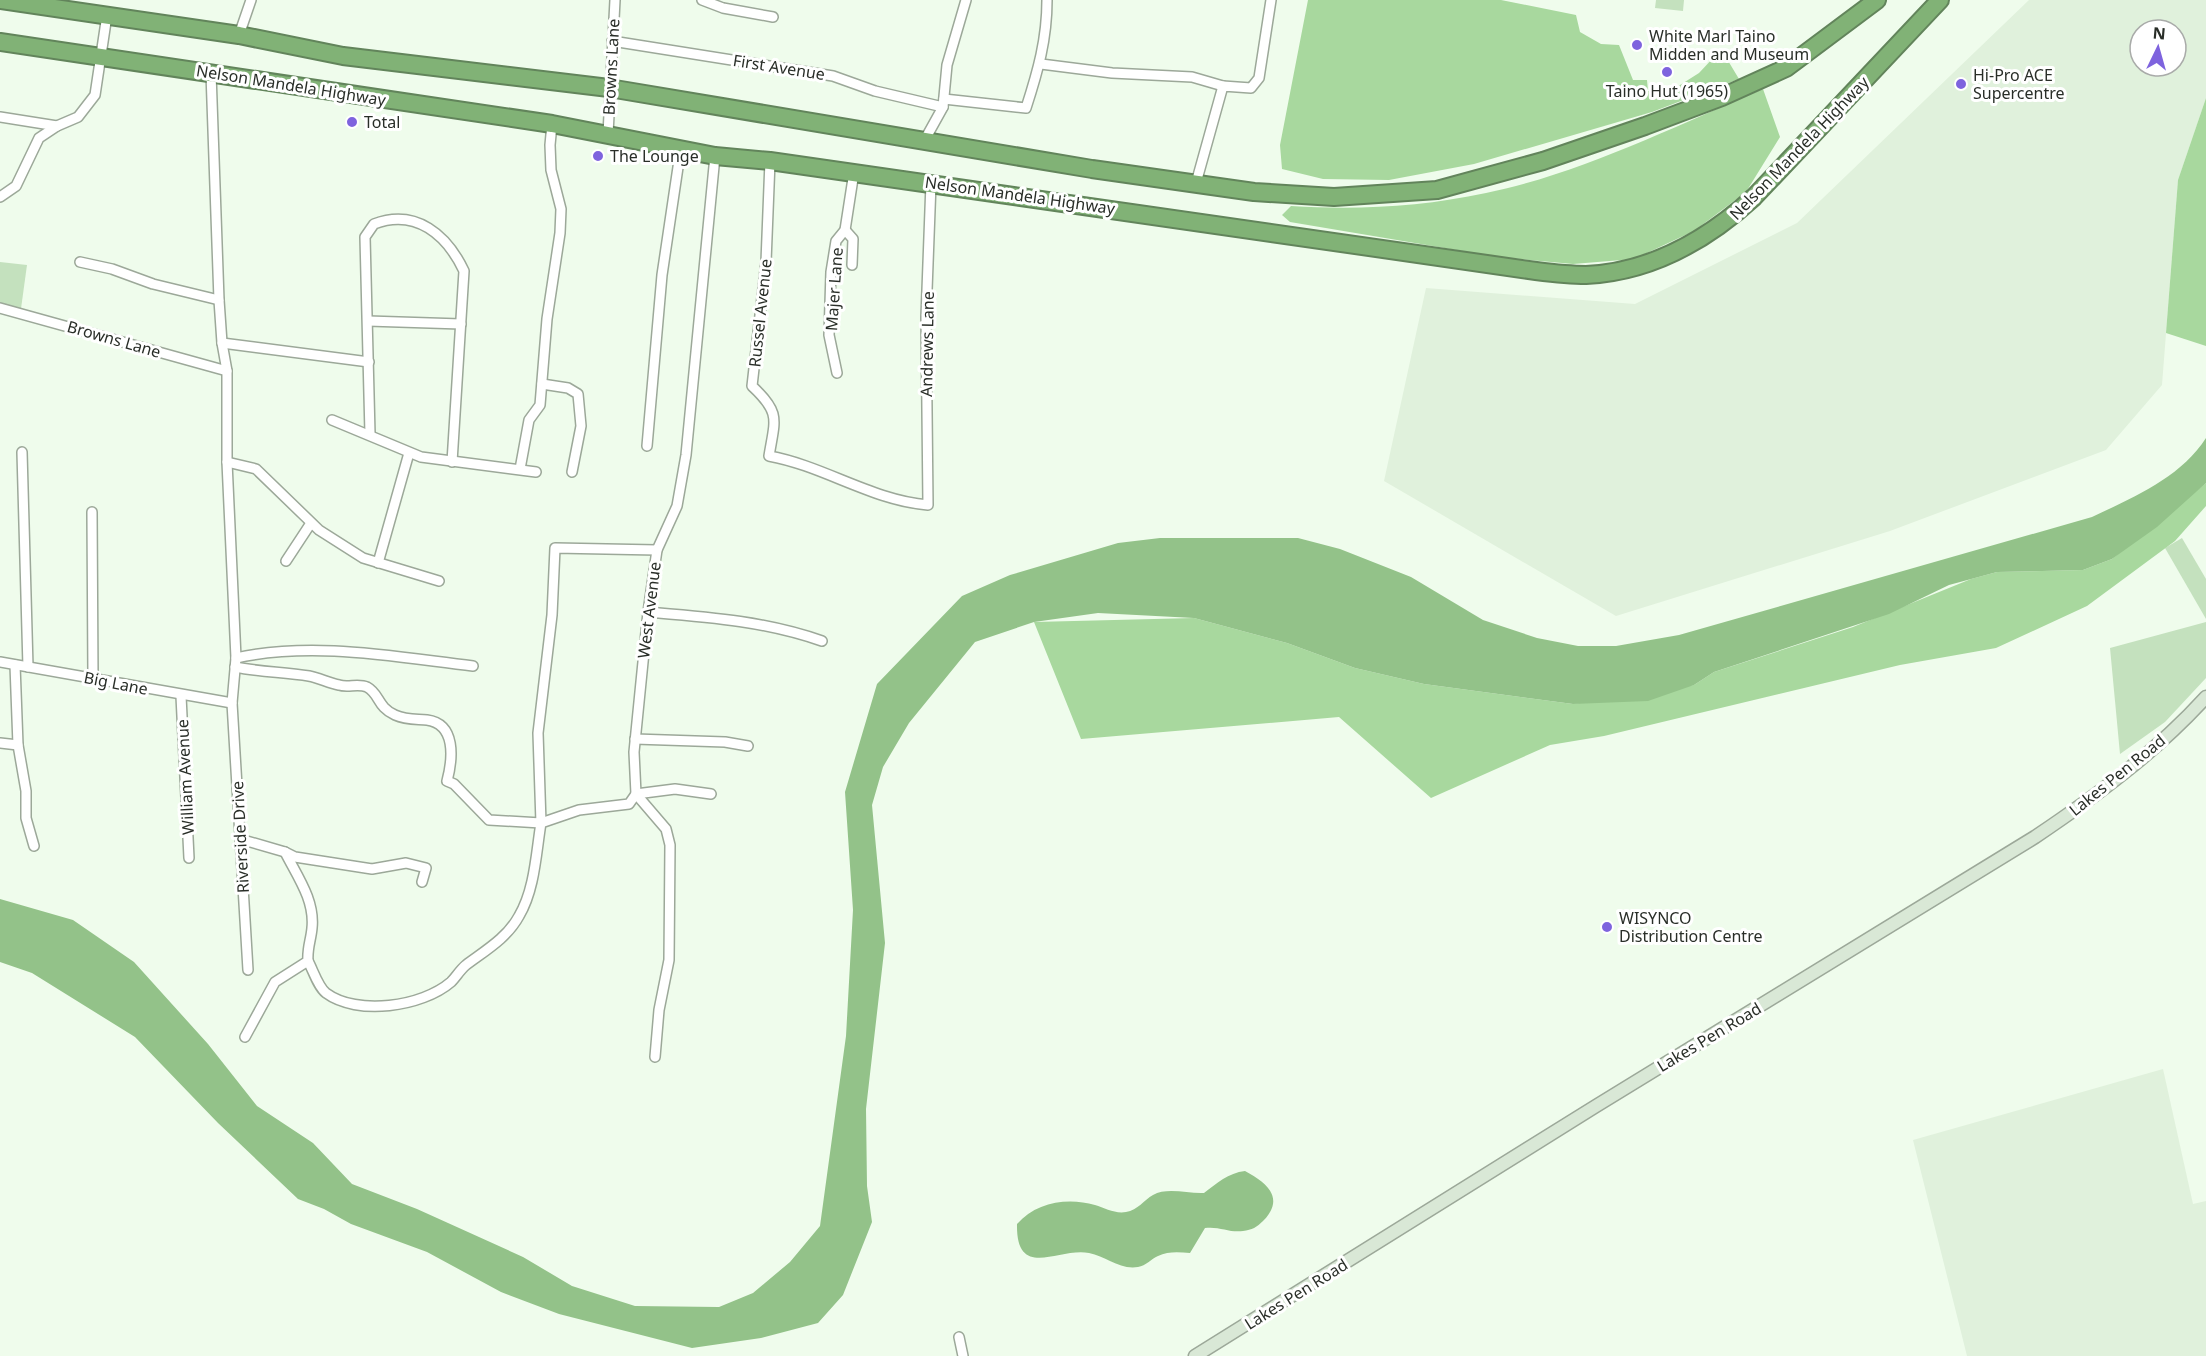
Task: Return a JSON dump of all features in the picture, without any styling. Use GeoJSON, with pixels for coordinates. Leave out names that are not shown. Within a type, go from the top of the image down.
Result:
{"type":"FeatureCollection","features":[{"type":"Feature","properties":{"kind":"highway"},"geometry":{"type":"LineString","coordinates":[[0,0],[238,35],[343,56],[609,88],[923,143],[1188,180],[1254,192],[1334,197],[1385,195],[1448,187],[1554,157],[1732,93],[1785,68],[1877,0]]}},
{"type":"Feature","properties":{"kind":"highway","name":"Nelson Mandela Highway"},"geometry":{"type":"LineString","coordinates":[[0,42],[552,124],[681,147],[715,156],[770,160],[1536,271],[1586,275],[1621,271],[1671,255],[1725,223],[1763,188],[1940,0]]}},
{"type":"Feature","properties":{"kind":"street"},"geometry":{"type":"LineString","coordinates":[[238,35],[251,0]]}},
{"type":"Feature","properties":{"kind":"street","name":"Browns Lane"},"geometry":{"type":"LineString","coordinates":[[608,134],[615,0]]}},
{"type":"Feature","properties":{"kind":"street"},"geometry":{"type":"LineString","coordinates":[[702,0],[723,8],[773,17]]}},
{"type":"Feature","properties":{"kind":"street"},"geometry":{"type":"LineString","coordinates":[[923,143],[943,103],[947,65],[966,0]]}},
{"type":"Feature","properties":{"kind":"street"},"geometry":{"type":"LineString","coordinates":[[1047,0],[1047,30],[1041,64],[1112,73],[1192,77],[1223,86],[1251,88],[1258,78],[1271,0]]}},
{"type":"Feature","properties":{"kind":"street"},"geometry":{"type":"LineString","coordinates":[[0,197],[16,186],[39,138],[57,126],[78,117],[94,95],[102,57],[107,15]]}},
{"type":"Feature","properties":{"kind":"street","name":"First Avenue"},"geometry":{"type":"LineString","coordinates":[[612,41],[833,76],[875,91],[943,103],[1026,108],[1041,64]]}},
{"type":"Feature","properties":{"kind":"street","name":"Riverside Drive"},"geometry":{"type":"LineString","coordinates":[[211,73],[219,300],[222,343],[227,371],[227,462],[235,663],[232,703],[248,970]]}},
{"type":"Feature","properties":{"kind":"street"},"geometry":{"type":"LineString","coordinates":[[1188,180],[1223,86]]}},
{"type":"Feature","properties":{"kind":"street"},"geometry":{"type":"LineString","coordinates":[[0,117],[57,126]]}},
{"type":"Feature","properties":{"kind":"street"},"geometry":{"type":"LineString","coordinates":[[520,469],[529,420],[540,405],[561,209],[551,170],[552,124]]}},
{"type":"Feature","properties":{"kind":"street"},"geometry":{"type":"LineString","coordinates":[[647,446],[662,275],[681,147]]}},
{"type":"Feature","properties":{"kind":"street","name":"West Avenue"},"geometry":{"type":"LineString","coordinates":[[636,794],[636,739],[648,612],[657,550],[677,506],[687,455],[715,156]]}},
{"type":"Feature","properties":{"kind":"street","name":"Russel Avenue"},"geometry":{"type":"LineString","coordinates":[[770,160],[766,262],[752,386],[769,402],[775,417],[769,456],[795,461],[884,497],[928,505]]}},
{"type":"Feature","properties":{"kind":"street","name":"Majer Lane"},"geometry":{"type":"LineString","coordinates":[[837,373],[829,335],[831,284],[836,241],[845,230],[854,172]]}},
{"type":"Feature","properties":{"kind":"street","name":"Andrews Lane"},"geometry":{"type":"LineString","coordinates":[[928,505],[926,317],[931,183]]}},
{"type":"Feature","properties":{"kind":"street"},"geometry":{"type":"LineString","coordinates":[[370,434],[365,237],[374,224],[399,218],[431,229],[454,251],[464,271],[452,462]]}},
{"type":"Feature","properties":{"kind":"street"},"geometry":{"type":"LineString","coordinates":[[845,230],[853,239],[852,265]]}},
{"type":"Feature","properties":{"kind":"street"},"geometry":{"type":"LineString","coordinates":[[80,262],[112,269],[153,284],[219,300]]}},
{"type":"Feature","properties":{"kind":"street","name":"Browns Lane"},"geometry":{"type":"LineString","coordinates":[[0,308],[227,371]]}},
{"type":"Feature","properties":{"kind":"street"},"geometry":{"type":"LineString","coordinates":[[368,321],[461,324]]}},
{"type":"Feature","properties":{"kind":"street"},"geometry":{"type":"LineString","coordinates":[[222,343],[369,362]]}},
{"type":"Feature","properties":{"kind":"street"},"geometry":{"type":"LineString","coordinates":[[542,384],[568,388],[578,394],[581,426],[572,472]]}},
{"type":"Feature","properties":{"kind":"street"},"geometry":{"type":"LineString","coordinates":[[332,420],[370,434],[409,453],[452,462],[536,472]]}},
{"type":"Feature","properties":{"kind":"street"},"geometry":{"type":"LineString","coordinates":[[22,452],[28,667]]}},
{"type":"Feature","properties":{"kind":"street"},"geometry":{"type":"LineString","coordinates":[[378,563],[409,453]]}},
{"type":"Feature","properties":{"kind":"street"},"geometry":{"type":"LineString","coordinates":[[227,462],[256,469],[311,523],[363,558],[440,581]]}},
{"type":"Feature","properties":{"kind":"street"},"geometry":{"type":"LineString","coordinates":[[92,512],[93,678]]}},
{"type":"Feature","properties":{"kind":"street"},"geometry":{"type":"LineString","coordinates":[[286,561],[311,523]]}},
{"type":"Feature","properties":{"kind":"street"},"geometry":{"type":"LineString","coordinates":[[285,852],[311,902],[312,929],[307,946],[308,961],[324,991],[348,1005],[377,1008],[432,993],[451,982],[461,969],[501,939],[518,918],[528,900],[541,823],[538,733],[552,615],[555,548],[657,550]]}},
{"type":"Feature","properties":{"kind":"street"},"geometry":{"type":"LineString","coordinates":[[648,612],[733,618],[791,630],[822,641]]}},
{"type":"Feature","properties":{"kind":"street"},"geometry":{"type":"LineString","coordinates":[[235,663],[264,652],[321,650],[473,666]]}},
{"type":"Feature","properties":{"kind":"street","name":"Big Lane"},"geometry":{"type":"LineString","coordinates":[[0,662],[181,696],[232,703]]}},
{"type":"Feature","properties":{"kind":"street"},"geometry":{"type":"LineString","coordinates":[[235,663],[272,674],[311,676],[323,683],[342,686],[364,685],[374,691],[381,706],[392,713],[405,719],[440,724],[446,730],[451,752],[447,780],[454,784],[489,820],[541,823],[579,810],[629,804],[636,794],[675,789],[711,794]]}},
{"type":"Feature","properties":{"kind":"street"},"geometry":{"type":"LineString","coordinates":[[15,665],[18,745],[26,791],[26,818],[34,846]]}},
{"type":"Feature","properties":{"kind":"street","name":"William Avenue"},"geometry":{"type":"LineString","coordinates":[[181,696],[189,858]]}},
{"type":"Feature","properties":{"kind":"street","name":"Lakes Pen Road"},"geometry":{"type":"LineString","coordinates":[[1196,1356],[1606,1100],[2035,837],[2093,798],[2139,761],[2206,697]]}},
{"type":"Feature","properties":{"kind":"street"},"geometry":{"type":"LineString","coordinates":[[636,739],[725,742],[748,746]]}},
{"type":"Feature","properties":{"kind":"street"},"geometry":{"type":"LineString","coordinates":[[0,743],[18,745]]}},
{"type":"Feature","properties":{"kind":"street"},"geometry":{"type":"LineString","coordinates":[[636,794],[666,829],[670,845],[669,960],[659,1010],[655,1056]]}},
{"type":"Feature","properties":{"kind":"street"},"geometry":{"type":"LineString","coordinates":[[240,839],[295,857],[372,869],[406,863],[426,868],[422,882]]}},
{"type":"Feature","properties":{"kind":"street"},"geometry":{"type":"LineString","coordinates":[[244,1037],[274,982],[308,961]]}},
{"type":"Feature","properties":{"kind":"street"},"geometry":{"type":"LineString","coordinates":[[959,1337],[963,1356]]}},
{"type":"Feature","properties":{"kind":"shaded area"},"geometry":{"type":"Polygon","coordinates":[[[1308,0],[1501,0],[1576,15],[1580,32],[1601,44],[1619,45],[1633,80],[1647,80],[1648,91],[1669,92],[1699,73],[1714,57],[1727,59],[1739,79],[1652,112],[1474,164],[1389,180],[1323,179],[1282,169],[1280,145],[1308,0]]]}},
{"type":"Feature","properties":{"kind":"shaded area"},"geometry":{"type":"Polygon","coordinates":[[[1656,0],[1684,0],[1683,11],[1655,8],[1656,0]]]}},
{"type":"Feature","properties":{"kind":"shaded area"},"geometry":{"type":"Polygon","coordinates":[[[2029,0],[2206,0],[2206,98],[2178,180],[2162,385],[2106,450],[1890,531],[1616,616],[1384,481],[1426,288],[1635,304],[1797,223],[2029,0]]]}},
{"type":"Feature","properties":{"kind":"shaded area"},"geometry":{"type":"Polygon","coordinates":[[[1763,89],[1780,137],[1746,192],[1694,231],[1634,259],[1573,264],[1498,257],[1290,222],[1282,215],[1291,206],[1340,208],[1413,204],[1462,198],[1521,185],[1592,162],[1763,89]]]}},
{"type":"Feature","properties":{"kind":"shaded area"},"geometry":{"type":"Polygon","coordinates":[[[2206,98],[2206,346],[2166,333],[2178,180],[2206,98]]]}},
{"type":"Feature","properties":{"kind":"shaded area"},"geometry":{"type":"Polygon","coordinates":[[[0,262],[27,265],[20,316],[0,310],[0,262]]]}},
{"type":"Feature","properties":{"kind":"shaded area"},"geometry":{"type":"Polygon","coordinates":[[[2206,438],[2206,483],[2157,527],[2112,559],[2083,570],[1997,572],[1949,585],[1889,614],[1714,672],[1694,685],[1648,701],[1573,704],[1424,684],[1355,668],[1287,643],[1194,618],[1098,613],[1034,622],[975,642],[909,723],[883,767],[872,805],[885,943],[866,1109],[867,1186],[872,1222],[843,1295],[818,1323],[761,1338],[692,1348],[559,1314],[501,1292],[427,1252],[351,1224],[324,1209],[298,1199],[218,1123],[135,1037],[32,973],[0,962],[0,899],[73,920],[134,962],[208,1044],[257,1106],[313,1143],[352,1184],[417,1209],[523,1257],[572,1286],[635,1306],[719,1307],[753,1293],[790,1262],[820,1226],[846,1036],[853,910],[845,792],[877,684],[962,596],[1010,575],[1118,543],[1160,538],[1298,538],[1340,549],[1411,577],[1483,620],[1537,638],[1578,646],[1616,646],[1679,635],[2092,517],[2140,494],[2170,475],[2195,452],[2206,438]]]}},
{"type":"Feature","properties":{"kind":"shaded area"},"geometry":{"type":"Polygon","coordinates":[[[2206,483],[2206,506],[2175,541],[2087,606],[1996,648],[1900,665],[1604,736],[1550,745],[1431,798],[1339,717],[1081,739],[1034,622],[1194,618],[1287,643],[1355,668],[1424,684],[1573,704],[1694,685],[1714,672],[1853,627],[1971,579],[1997,572],[2083,570],[2112,559],[2206,483]]]}},
{"type":"Feature","properties":{"kind":"shaded area"},"geometry":{"type":"Polygon","coordinates":[[[2182,538],[2206,579],[2206,619],[2165,548],[2182,538]]]}},
{"type":"Feature","properties":{"kind":"shaded area"},"geometry":{"type":"Polygon","coordinates":[[[2206,622],[2206,678],[2165,722],[2120,754],[2110,648],[2206,622]]]}},
{"type":"Feature","properties":{"kind":"shaded area"},"geometry":{"type":"Polygon","coordinates":[[[2163,1069],[2193,1204],[2206,1201],[2206,1356],[1967,1356],[1913,1140],[2163,1069]]]}},
{"type":"Feature","properties":{"kind":"shaded area"},"geometry":{"type":"Polygon","coordinates":[[[1245,1171],[1260,1180],[1270,1192],[1273,1205],[1270,1213],[1259,1225],[1249,1230],[1205,1228],[1190,1253],[1166,1253],[1141,1266],[1131,1267],[1119,1265],[1089,1253],[1077,1252],[1041,1258],[1031,1257],[1024,1252],[1019,1241],[1017,1224],[1043,1206],[1074,1202],[1126,1212],[1150,1197],[1165,1191],[1204,1193],[1228,1176],[1245,1171]]]}},
{"type":"Feature","properties":{"kind":"place","name":"White Marl Taino Midden and Museum"},"geometry":{"type":"Point","coordinates":[1637,45]}},
{"type":"Feature","properties":{"kind":"place","name":"Taino Hut (1965)"},"geometry":{"type":"Point","coordinates":[1667,72]}},
{"type":"Feature","properties":{"kind":"place","name":"Hi-Pro ACE Supercentre"},"geometry":{"type":"Point","coordinates":[1961,84]}},
{"type":"Feature","properties":{"kind":"place","name":"Total"},"geometry":{"type":"Point","coordinates":[352,122]}},
{"type":"Feature","properties":{"kind":"place","name":"The Lounge"},"geometry":{"type":"Point","coordinates":[598,156]}},
{"type":"Feature","properties":{"kind":"place","name":"WISYNCO Distribution Centre"},"geometry":{"type":"Point","coordinates":[1607,927]}}]}
